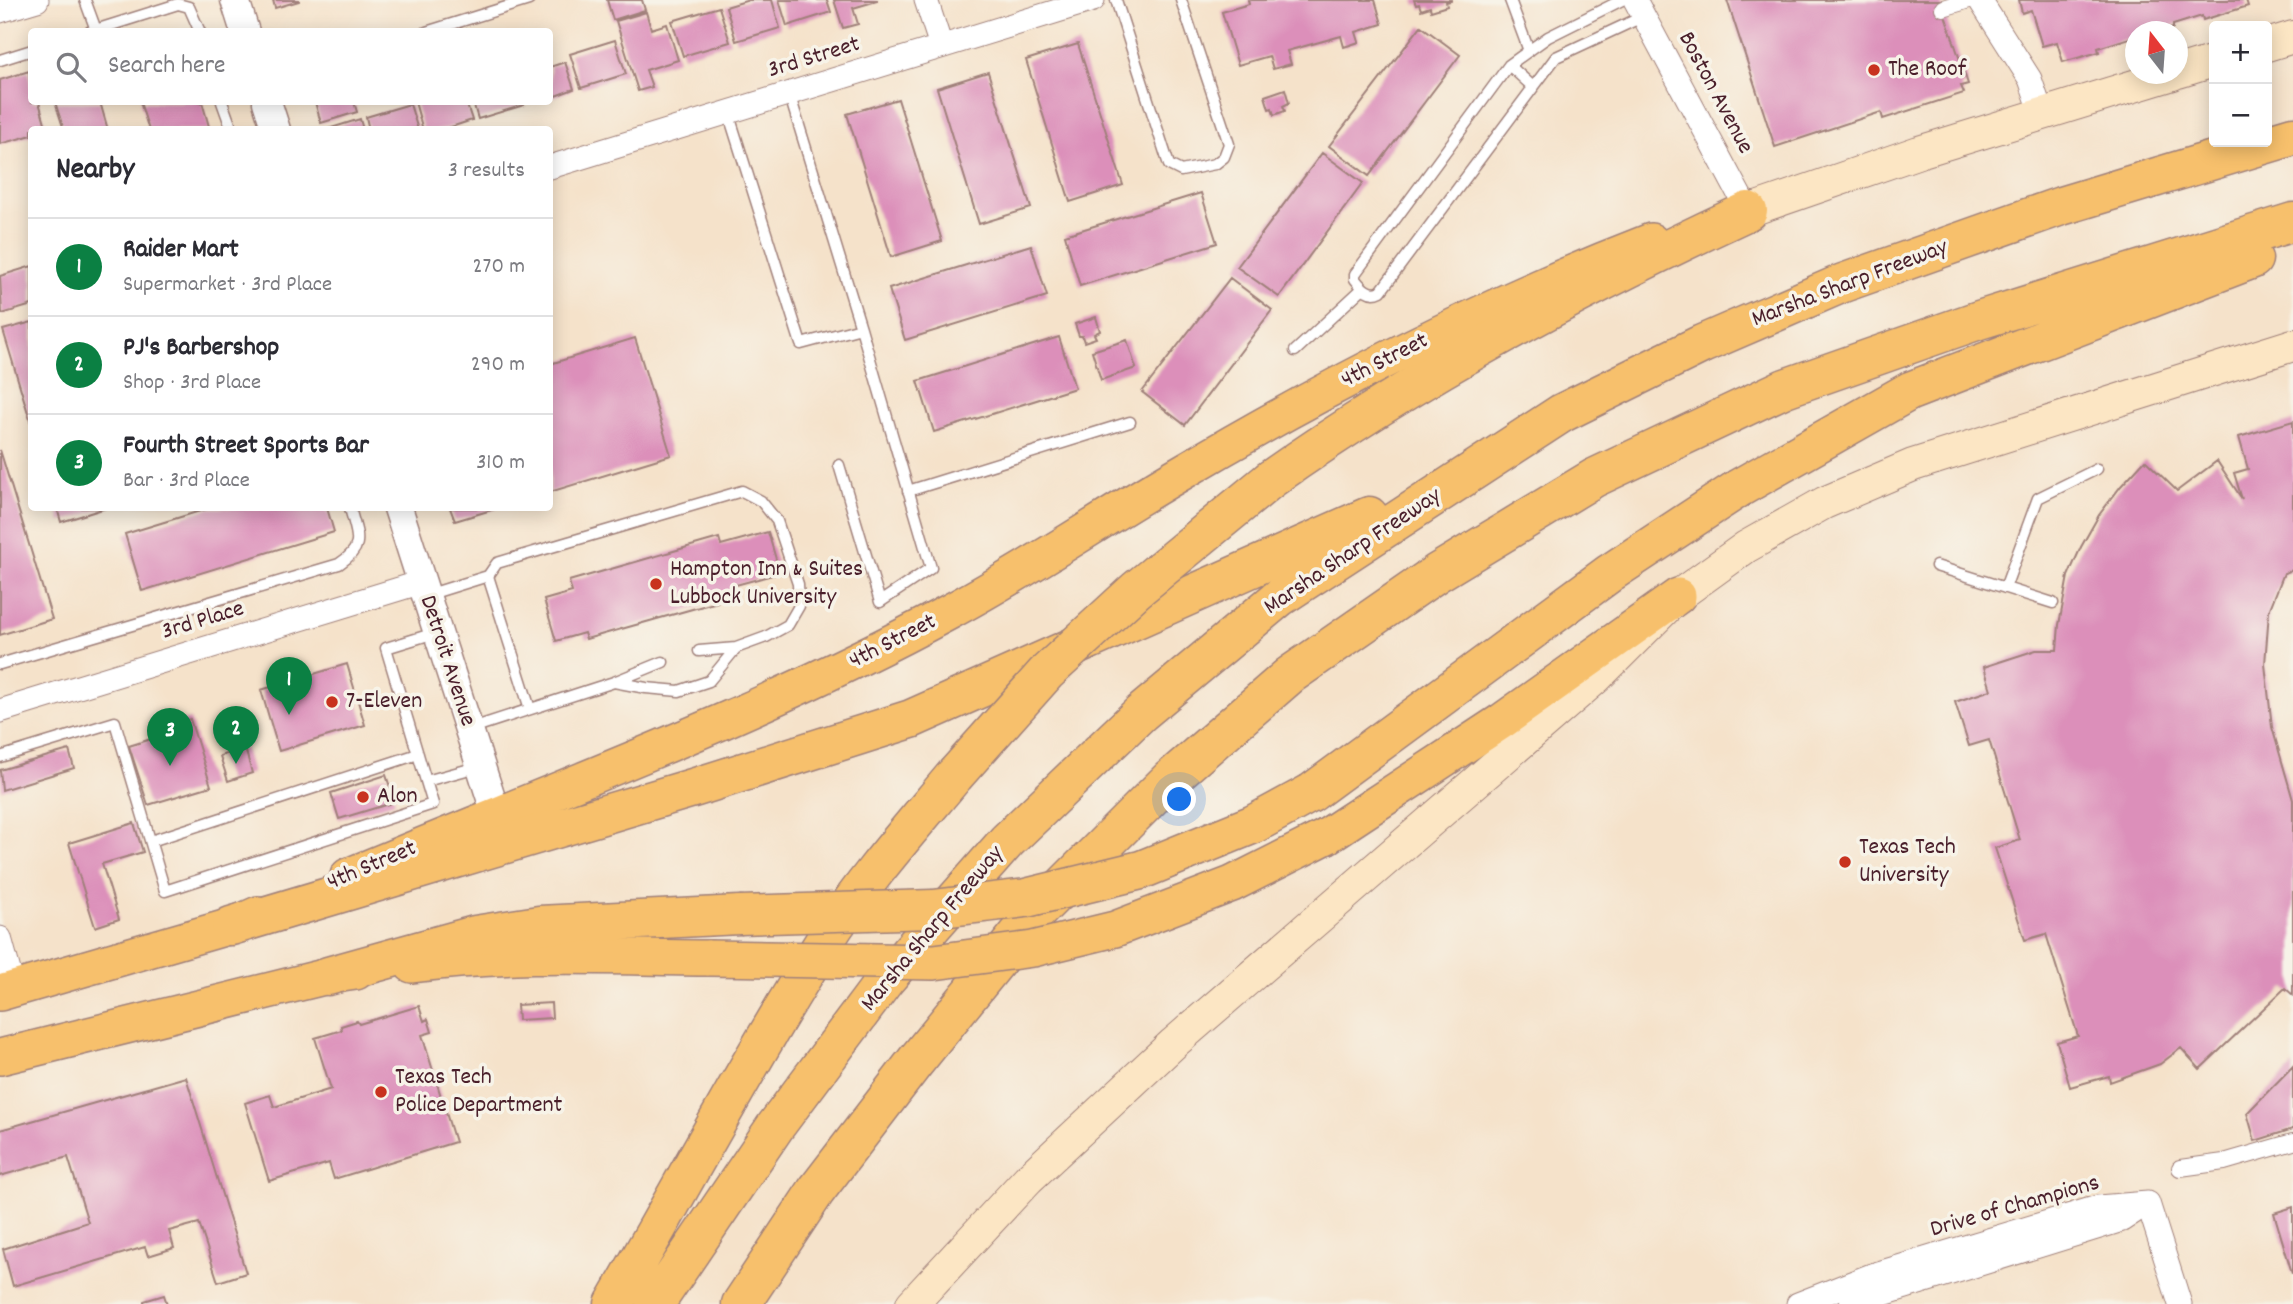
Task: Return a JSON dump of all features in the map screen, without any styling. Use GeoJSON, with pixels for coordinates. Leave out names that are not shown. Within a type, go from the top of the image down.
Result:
{"type":"FeatureCollection","features":[{"type":"Feature","properties":{"kind":"highway","name":"Marsha Sharp Freeway"},"geometry":{"type":"LineString","coordinates":[[654,1304],[775,1127],[886,980],[1007,841],[1141,713],[1280,597],[1562,414],[1702,344],[1843,282],[2061,206],[2293,136]]}},
{"type":"Feature","properties":{"kind":"highway"},"geometry":{"type":"LineString","coordinates":[[614,1304],[826,940],[930,805],[1046,673],[1136,590],[1271,479],[1338,432],[1413,385],[1514,328],[1612,276],[1748,211]]}},
{"type":"Feature","properties":{"kind":"highway"},"geometry":{"type":"LineString","coordinates":[[741,1304],[816,1191],[915,1062],[1035,914],[1170,779],[1290,676],[1437,573],[1594,478],[1785,387],[1979,320],[2293,222]]}},
{"type":"Feature","properties":{"kind":"highway"},"geometry":{"type":"LineString","coordinates":[[328,976],[475,935],[539,925],[933,909],[1026,898],[1141,870],[1254,824],[1311,793],[1610,573],[1739,488],[1910,391],[2293,243]]}},
{"type":"Feature","properties":{"kind":"highway"},"geometry":{"type":"LineString","coordinates":[[231,926],[670,795],[911,719],[1362,519],[1562,414]]}},
{"type":"Feature","properties":{"kind":"main road"},"geometry":{"type":"LineString","coordinates":[[2272,43],[2293,37]]}},
{"type":"Feature","properties":{"kind":"main road"},"geometry":{"type":"LineString","coordinates":[[2188,69],[2209,63]]}},
{"type":"Feature","properties":{"kind":"main road"},"geometry":{"type":"LineString","coordinates":[[1748,211],[1919,152],[2139,84]]}},
{"type":"Feature","properties":{"kind":"main road","name":"4th Street"},"geometry":{"type":"LineString","coordinates":[[7,991],[231,926],[846,666],[951,611],[1292,409],[1468,319],[1647,242],[1748,211]]}},
{"type":"Feature","properties":{"kind":"main road"},"geometry":{"type":"LineString","coordinates":[[0,1057],[328,976],[448,960],[548,957],[933,962],[1033,949],[1115,929],[1219,890],[1327,835],[1502,721],[1746,547],[1824,503],[1913,465],[2293,345]]}},
{"type":"Feature","properties":{"kind":"main road"},"geometry":{"type":"LineString","coordinates":[[912,1304],[1028,1179],[1103,1108],[1174,1043],[1595,678],[1678,596]]}},
{"type":"Feature","properties":{"kind":"street"},"geometry":{"type":"LineString","coordinates":[[0,11],[37,0]]}},
{"type":"Feature","properties":{"kind":"street"},"geometry":{"type":"LineString","coordinates":[[235,0],[244,28]]}},
{"type":"Feature","properties":{"kind":"street"},"geometry":{"type":"LineString","coordinates":[[926,0],[941,47]]}},
{"type":"Feature","properties":{"kind":"street","name":"3rd Street"},"geometry":{"type":"LineString","coordinates":[[553,166],[1093,0]]}},
{"type":"Feature","properties":{"kind":"street"},"geometry":{"type":"LineString","coordinates":[[1943,8],[1975,1],[2030,79],[2042,114]]}},
{"type":"Feature","properties":{"kind":"street","name":"Boston Avenue"},"geometry":{"type":"LineString","coordinates":[[1639,8],[1748,211]]}},
{"type":"Feature","properties":{"kind":"street"},"geometry":{"type":"LineString","coordinates":[[268,105],[275,126]]}},
{"type":"Feature","properties":{"kind":"street","name":"Detroit Avenue"},"geometry":{"type":"LineString","coordinates":[[399,511],[496,814]]}},
{"type":"Feature","properties":{"kind":"street","name":"3rd Place"},"geometry":{"type":"LineString","coordinates":[[0,711],[425,588]]}},
{"type":"Feature","properties":{"kind":"street"},"geometry":{"type":"LineString","coordinates":[[0,938],[7,991]]}},
{"type":"Feature","properties":{"kind":"street"},"geometry":{"type":"LineString","coordinates":[[2180,1168],[2224,1161],[2293,1142]]}},
{"type":"Feature","properties":{"kind":"street"},"geometry":{"type":"LineString","coordinates":[[2148,1202],[2180,1304]]}},
{"type":"Feature","properties":{"kind":"street","name":"Drive of Champions"},"geometry":{"type":"LineString","coordinates":[[1798,1304],[1872,1275],[2098,1207],[2148,1202]]}},
{"type":"Feature","properties":{"kind":"street","name":"Drive of Champions"},"geometry":{"type":"LineString","coordinates":[[1851,1304],[2122,1220],[2148,1202]]}},
{"type":"Feature","properties":{"kind":"lane"},"geometry":{"type":"LineString","coordinates":[[85,0],[91,28]]}},
{"type":"Feature","properties":{"kind":"lane"},"geometry":{"type":"LineString","coordinates":[[439,28],[529,0]]}},
{"type":"Feature","properties":{"kind":"lane"},"geometry":{"type":"LineString","coordinates":[[1116,0],[1169,164],[1181,171],[1215,164],[1224,157],[1229,144],[1181,0]]}},
{"type":"Feature","properties":{"kind":"lane"},"geometry":{"type":"LineString","coordinates":[[1510,0],[1529,51]]}},
{"type":"Feature","properties":{"kind":"lane"},"geometry":{"type":"LineString","coordinates":[[1622,0],[1548,37],[1509,65],[1355,274],[1355,279],[1363,288],[1369,293],[1381,291],[1556,57],[1639,8]]}},
{"type":"Feature","properties":{"kind":"lane"},"geometry":{"type":"LineString","coordinates":[[102,28],[178,4],[189,7],[198,28]]}},
{"type":"Feature","properties":{"kind":"lane"},"geometry":{"type":"LineString","coordinates":[[0,60],[28,51]]}},
{"type":"Feature","properties":{"kind":"lane"},"geometry":{"type":"LineString","coordinates":[[1509,65],[1534,87]]}},
{"type":"Feature","properties":{"kind":"lane"},"geometry":{"type":"LineString","coordinates":[[789,93],[931,568],[880,602],[839,465]]}},
{"type":"Feature","properties":{"kind":"lane"},"geometry":{"type":"LineString","coordinates":[[223,105],[231,126]]}},
{"type":"Feature","properties":{"kind":"lane"},"geometry":{"type":"LineString","coordinates":[[728,112],[802,344],[861,328]]}},
{"type":"Feature","properties":{"kind":"lane"},"geometry":{"type":"LineString","coordinates":[[1295,351],[1363,288]]}},
{"type":"Feature","properties":{"kind":"lane"},"geometry":{"type":"LineString","coordinates":[[908,491],[1130,422]]}},
{"type":"Feature","properties":{"kind":"lane"},"geometry":{"type":"LineString","coordinates":[[2005,588],[2038,498],[2097,469]]}},
{"type":"Feature","properties":{"kind":"lane"},"geometry":{"type":"LineString","coordinates":[[425,588],[462,584],[488,576],[497,563],[742,491],[761,501],[777,522],[798,584],[799,606],[788,625],[766,637],[736,649],[699,651]]}},
{"type":"Feature","properties":{"kind":"lane"},"geometry":{"type":"LineString","coordinates":[[0,664],[339,564],[353,554],[358,540],[351,511]]}},
{"type":"Feature","properties":{"kind":"lane"},"geometry":{"type":"LineString","coordinates":[[1936,566],[2053,603]]}},
{"type":"Feature","properties":{"kind":"lane"},"geometry":{"type":"LineString","coordinates":[[488,576],[530,709]]}},
{"type":"Feature","properties":{"kind":"lane"},"geometry":{"type":"LineString","coordinates":[[0,757],[115,722],[165,891],[433,804],[386,648],[438,632]]}},
{"type":"Feature","properties":{"kind":"lane"},"geometry":{"type":"LineString","coordinates":[[614,682],[679,691],[709,681],[736,649]]}},
{"type":"Feature","properties":{"kind":"lane"},"geometry":{"type":"LineString","coordinates":[[469,729],[614,682],[663,662]]}},
{"type":"Feature","properties":{"kind":"lane"},"geometry":{"type":"LineString","coordinates":[[151,841],[418,754]]}},
{"type":"Feature","properties":{"kind":"lane"},"geometry":{"type":"LineString","coordinates":[[426,781],[481,766]]}},
{"type":"Feature","properties":{"kind":"building"},"geometry":{"type":"Polygon","coordinates":[[[273,0],[299,0],[299,1],[275,8],[273,0]]]}},
{"type":"Feature","properties":{"kind":"building"},"geometry":{"type":"Polygon","coordinates":[[[607,0],[642,0],[645,10],[613,20],[607,0]]]}},
{"type":"Feature","properties":{"kind":"building"},"geometry":{"type":"Polygon","coordinates":[[[749,0],[772,0],[780,28],[736,41],[726,7],[749,0]]]}},
{"type":"Feature","properties":{"kind":"building"},"geometry":{"type":"Polygon","coordinates":[[[779,0],[827,0],[831,12],[787,26],[779,0]]]}},
{"type":"Feature","properties":{"kind":"building"},"geometry":{"type":"Polygon","coordinates":[[[834,0],[877,1],[853,8],[858,24],[843,28],[834,0]]]}},
{"type":"Feature","properties":{"kind":"building"},"geometry":{"type":"Polygon","coordinates":[[[1248,0],[1375,0],[1382,24],[1356,32],[1359,42],[1344,47],[1341,36],[1287,51],[1291,64],[1273,69],[1269,56],[1238,65],[1222,12],[1249,4],[1248,0]]]}},
{"type":"Feature","properties":{"kind":"building"},"geometry":{"type":"Polygon","coordinates":[[[1414,0],[1451,1],[1446,2],[1447,6],[1431,11],[1430,7],[1421,10],[1414,0]]]}},
{"type":"Feature","properties":{"kind":"building"},"geometry":{"type":"Polygon","coordinates":[[[1727,0],[1940,0],[1968,84],[1961,86],[1964,93],[1883,119],[1881,112],[1775,147],[1727,0]]]}},
{"type":"Feature","properties":{"kind":"building"},"geometry":{"type":"Polygon","coordinates":[[[2019,0],[2246,0],[2248,6],[2203,20],[2202,16],[2186,21],[2125,21],[2125,39],[2098,48],[2099,52],[2063,62],[2057,42],[2042,46],[2031,10],[2022,13],[2019,0]]]}},
{"type":"Feature","properties":{"kind":"building"},"geometry":{"type":"Polygon","coordinates":[[[719,7],[730,42],[683,56],[672,21],[719,7]]]}},
{"type":"Feature","properties":{"kind":"building"},"geometry":{"type":"Polygon","coordinates":[[[646,12],[651,29],[667,24],[678,60],[646,70],[652,87],[638,91],[616,21],[646,12]]]}},
{"type":"Feature","properties":{"kind":"building"},"geometry":{"type":"Polygon","coordinates":[[[1421,26],[1460,55],[1369,176],[1329,146],[1421,26]]]}},
{"type":"Feature","properties":{"kind":"building"},"geometry":{"type":"Polygon","coordinates":[[[615,40],[626,74],[581,88],[570,54],[615,40]]]}},
{"type":"Feature","properties":{"kind":"building"},"geometry":{"type":"Polygon","coordinates":[[[1078,44],[1123,185],[1070,202],[1026,60],[1078,44]]]}},
{"type":"Feature","properties":{"kind":"building"},"geometry":{"type":"Polygon","coordinates":[[[565,62],[574,89],[553,97],[553,66],[565,62]]]}},
{"type":"Feature","properties":{"kind":"building"},"geometry":{"type":"Polygon","coordinates":[[[28,71],[28,105],[40,105],[46,126],[28,126],[28,136],[0,144],[0,80],[28,71]]]}},
{"type":"Feature","properties":{"kind":"building"},"geometry":{"type":"Polygon","coordinates":[[[988,72],[1031,208],[979,224],[937,88],[988,72]]]}},
{"type":"Feature","properties":{"kind":"building"},"geometry":{"type":"Polygon","coordinates":[[[1285,89],[1289,103],[1283,106],[1285,111],[1274,115],[1265,96],[1285,89]]]}},
{"type":"Feature","properties":{"kind":"building"},"geometry":{"type":"Polygon","coordinates":[[[898,99],[942,241],[891,257],[847,114],[898,99]]]}},
{"type":"Feature","properties":{"kind":"building"},"geometry":{"type":"Polygon","coordinates":[[[56,105],[101,105],[107,126],[63,126],[56,105]]]}},
{"type":"Feature","properties":{"kind":"building"},"geometry":{"type":"Polygon","coordinates":[[[141,105],[203,105],[209,126],[148,126],[141,105]]]}},
{"type":"Feature","properties":{"kind":"building"},"geometry":{"type":"Polygon","coordinates":[[[316,105],[355,105],[357,112],[321,123],[316,105]]]}},
{"type":"Feature","properties":{"kind":"building"},"geometry":{"type":"Polygon","coordinates":[[[410,105],[417,126],[368,126],[366,117],[410,105]]]}},
{"type":"Feature","properties":{"kind":"building"},"geometry":{"type":"Polygon","coordinates":[[[416,105],[467,105],[472,120],[454,126],[422,126],[416,105]]]}},
{"type":"Feature","properties":{"kind":"building"},"geometry":{"type":"Polygon","coordinates":[[[474,105],[524,105],[478,119],[474,105]]]}},
{"type":"Feature","properties":{"kind":"building"},"geometry":{"type":"Polygon","coordinates":[[[360,119],[362,126],[338,126],[360,119]]]}},
{"type":"Feature","properties":{"kind":"building"},"geometry":{"type":"Polygon","coordinates":[[[1322,153],[1363,183],[1279,297],[1237,267],[1322,153]]]}},
{"type":"Feature","properties":{"kind":"building"},"geometry":{"type":"Polygon","coordinates":[[[1201,193],[1217,243],[1080,286],[1065,235],[1201,193]]]}},
{"type":"Feature","properties":{"kind":"building"},"geometry":{"type":"Polygon","coordinates":[[[1031,245],[1047,296],[905,340],[889,289],[1031,245]]]}},
{"type":"Feature","properties":{"kind":"building"},"geometry":{"type":"Polygon","coordinates":[[[28,267],[28,306],[2,314],[0,276],[28,267]]]}},
{"type":"Feature","properties":{"kind":"building"},"geometry":{"type":"Polygon","coordinates":[[[1230,278],[1272,310],[1185,425],[1142,392],[1230,278]]]}},
{"type":"Feature","properties":{"kind":"building"},"geometry":{"type":"Polygon","coordinates":[[[1096,317],[1100,331],[1094,334],[1096,338],[1084,342],[1075,324],[1096,317]]]}},
{"type":"Feature","properties":{"kind":"building"},"geometry":{"type":"Polygon","coordinates":[[[28,323],[28,413],[3,330],[28,323]]]}},
{"type":"Feature","properties":{"kind":"building"},"geometry":{"type":"Polygon","coordinates":[[[1059,337],[1075,388],[934,432],[918,381],[1059,337]]]}},
{"type":"Feature","properties":{"kind":"building"},"geometry":{"type":"Polygon","coordinates":[[[635,338],[671,455],[553,491],[553,363],[635,338]]]}},
{"type":"Feature","properties":{"kind":"building"},"geometry":{"type":"Polygon","coordinates":[[[1127,340],[1136,368],[1101,380],[1092,351],[1127,340]]]}},
{"type":"Feature","properties":{"kind":"building"},"geometry":{"type":"Polygon","coordinates":[[[2293,421],[2293,570],[2284,573],[2269,611],[2265,664],[2272,727],[2293,800],[2293,995],[2285,988],[2200,1069],[2181,1048],[2160,1064],[2110,1082],[2109,1076],[2070,1087],[2057,1042],[2078,1036],[2046,934],[2025,940],[1995,848],[2020,840],[1989,740],[1969,746],[1955,702],[1991,690],[1984,667],[2036,650],[2057,650],[2068,576],[2081,547],[2099,515],[2145,460],[2177,491],[2217,461],[2242,499],[2234,473],[2248,469],[2239,437],[2293,421]]]}},
{"type":"Feature","properties":{"kind":"building"},"geometry":{"type":"Polygon","coordinates":[[[0,450],[52,619],[0,635],[0,450]]]}},
{"type":"Feature","properties":{"kind":"building"},"geometry":{"type":"Polygon","coordinates":[[[58,511],[96,511],[61,522],[58,511]]]}},
{"type":"Feature","properties":{"kind":"building"},"geometry":{"type":"Polygon","coordinates":[[[200,511],[328,511],[334,532],[142,591],[125,534],[200,511]]]}},
{"type":"Feature","properties":{"kind":"building"},"geometry":{"type":"Polygon","coordinates":[[[451,511],[488,511],[455,521],[451,511]]]}},
{"type":"Feature","properties":{"kind":"building","name":"Hampton Inn & Suites Lubbock University"},"geometry":{"type":"Polygon","coordinates":[[[768,532],[780,573],[732,586],[733,592],[715,597],[717,602],[586,639],[584,633],[556,641],[544,600],[572,592],[569,581],[719,538],[721,545],[768,532]]]}},
{"type":"Feature","properties":{"kind":"building"},"geometry":{"type":"Polygon","coordinates":[[[347,664],[365,725],[279,751],[261,690],[347,664]]]}},
{"type":"Feature","properties":{"kind":"building"},"geometry":{"type":"Polygon","coordinates":[[[190,719],[211,786],[148,805],[129,746],[180,730],[178,723],[190,719]]]}},
{"type":"Feature","properties":{"kind":"building"},"geometry":{"type":"Polygon","coordinates":[[[245,748],[252,773],[228,781],[220,756],[245,748]]]}},
{"type":"Feature","properties":{"kind":"building"},"geometry":{"type":"Polygon","coordinates":[[[69,750],[74,768],[2,790],[0,770],[69,750]]]}},
{"type":"Feature","properties":{"kind":"building","name":"Alon"},"geometry":{"type":"Polygon","coordinates":[[[386,775],[395,802],[339,819],[331,793],[386,775]]]}},
{"type":"Feature","properties":{"kind":"building"},"geometry":{"type":"Polygon","coordinates":[[[134,823],[143,852],[102,864],[119,919],[95,927],[69,843],[134,823]]]}},
{"type":"Feature","properties":{"kind":"building"},"geometry":{"type":"Polygon","coordinates":[[[551,1003],[552,1018],[518,1020],[517,1005],[551,1003]]]}},
{"type":"Feature","properties":{"kind":"building","name":"Texas Tech Police Department"},"geometry":{"type":"Polygon","coordinates":[[[419,1006],[424,1021],[428,1019],[432,1032],[422,1035],[455,1142],[334,1179],[329,1163],[269,1181],[245,1103],[270,1095],[274,1107],[331,1089],[315,1038],[342,1030],[341,1026],[357,1021],[359,1024],[419,1006]]]}},
{"type":"Feature","properties":{"kind":"building"},"geometry":{"type":"Polygon","coordinates":[[[2293,1066],[2293,1129],[2255,1141],[2247,1113],[2293,1066]]]}},
{"type":"Feature","properties":{"kind":"building"},"geometry":{"type":"Polygon","coordinates":[[[186,1077],[246,1273],[218,1282],[199,1223],[169,1231],[174,1248],[148,1256],[145,1247],[13,1286],[3,1249],[88,1222],[68,1157],[0,1176],[0,1130],[186,1077]]]}},
{"type":"Feature","properties":{"kind":"building"},"geometry":{"type":"Polygon","coordinates":[[[2293,1207],[2293,1273],[2292,1273],[2274,1213],[2293,1207]]]}},
{"type":"Feature","properties":{"kind":"building"},"geometry":{"type":"Polygon","coordinates":[[[164,1295],[167,1304],[144,1304],[144,1301],[164,1295]]]}},
{"type":"Feature","properties":{"kind":"place","name":"The Roof"},"geometry":{"type":"Point","coordinates":[1874,70]}},
{"type":"Feature","properties":{"kind":"place","name":"Hampton Inn & Suites Lubbock University"},"geometry":{"type":"Point","coordinates":[656,584]}},
{"type":"Feature","properties":{"kind":"place","name":"7-Eleven"},"geometry":{"type":"Point","coordinates":[332,702]}},
{"type":"Feature","properties":{"kind":"place","name":"Raider Mart"},"geometry":{"type":"Point","coordinates":[289,715]}},
{"type":"Feature","properties":{"kind":"place","name":"PJ's Barbershop"},"geometry":{"type":"Point","coordinates":[236,764]}},
{"type":"Feature","properties":{"kind":"place","name":"Fourth Street Sports Bar"},"geometry":{"type":"Point","coordinates":[170,766]}},
{"type":"Feature","properties":{"kind":"place","name":"Alon"},"geometry":{"type":"Point","coordinates":[363,797]}},
{"type":"Feature","properties":{"kind":"place","name":"Texas Tech University"},"geometry":{"type":"Point","coordinates":[1845,862]}},
{"type":"Feature","properties":{"kind":"place","name":"Texas Tech Police Department"},"geometry":{"type":"Point","coordinates":[381,1092]}}]}
